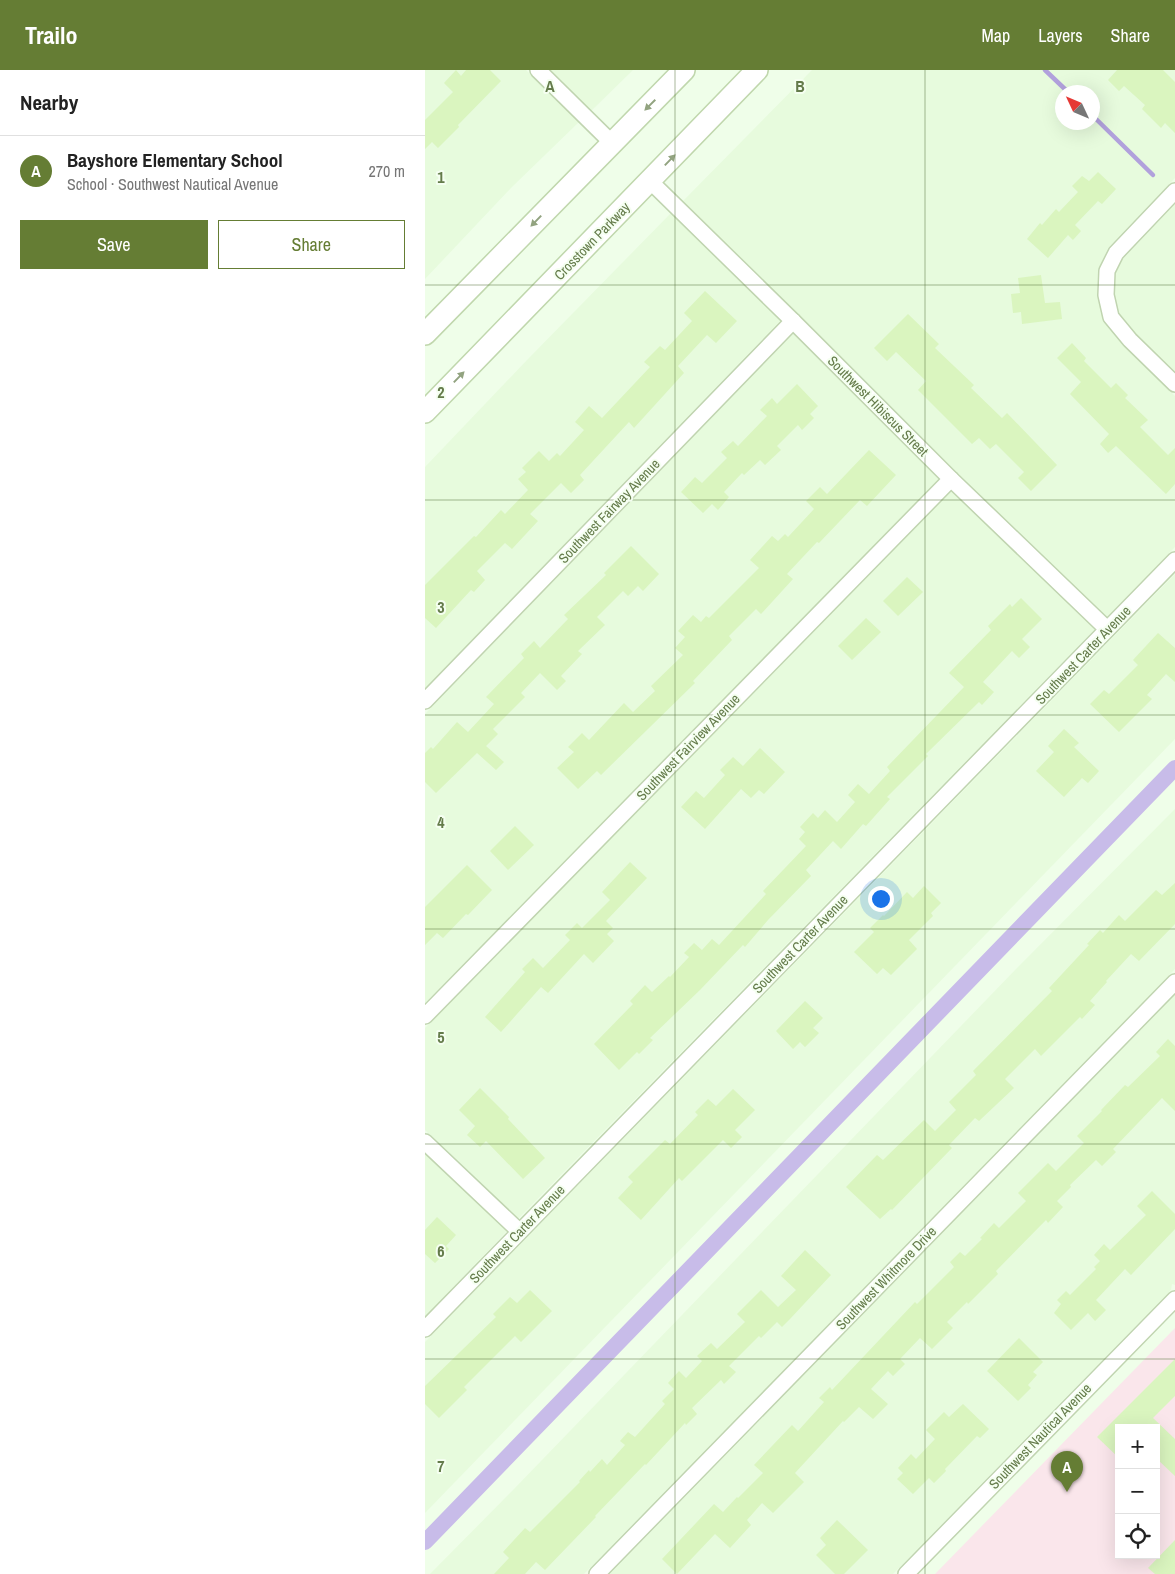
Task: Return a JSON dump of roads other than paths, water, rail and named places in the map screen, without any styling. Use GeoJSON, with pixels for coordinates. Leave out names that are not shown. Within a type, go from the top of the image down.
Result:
{"type":"FeatureCollection","features":[{"type":"Feature","properties":{"kind":"main road"},"geometry":{"type":"LineString","coordinates":[[425,334],[684,70]]}},
{"type":"Feature","properties":{"kind":"main road","name":"Crosstown Parkway"},"geometry":{"type":"LineString","coordinates":[[425,412],[757,70]]}},
{"type":"Feature","properties":{"kind":"street"},"geometry":{"type":"LineString","coordinates":[[537,70],[612,143]]}},
{"type":"Feature","properties":{"kind":"street","name":"Southwest Hibiscus Street"},"geometry":{"type":"LineString","coordinates":[[650,181],[951,479],[1107,629]]}},
{"type":"Feature","properties":{"kind":"street"},"geometry":{"type":"LineString","coordinates":[[1175,191],[1116,253],[1107,271],[1106,295],[1111,316],[1129,340],[1175,384]]}},
{"type":"Feature","properties":{"kind":"street","name":"Southwest Fairway Avenue"},"geometry":{"type":"LineString","coordinates":[[425,701],[793,321]]}},
{"type":"Feature","properties":{"kind":"street","name":"Southwest Fairview Avenue"},"geometry":{"type":"LineString","coordinates":[[425,1016],[951,479]]}},
{"type":"Feature","properties":{"kind":"street","name":"Southwest Carter Avenue"},"geometry":{"type":"LineString","coordinates":[[425,1329],[1175,560]]}},
{"type":"Feature","properties":{"kind":"street","name":"Southwest Whitmore Drive"},"geometry":{"type":"LineString","coordinates":[[597,1574],[1175,982]]}},
{"type":"Feature","properties":{"kind":"street"},"geometry":{"type":"LineString","coordinates":[[425,1142],[519,1231]]}},
{"type":"Feature","properties":{"kind":"street","name":"Southwest Nautical Avenue"},"geometry":{"type":"LineString","coordinates":[[906,1574],[1175,1298]]}},
{"type":"Feature","properties":{"kind":"waterway"},"geometry":{"type":"LineString","coordinates":[[1045,70],[1061,85]]}},
{"type":"Feature","properties":{"kind":"waterway"},"geometry":{"type":"LineString","coordinates":[[1100,123],[1153,175]]}},
{"type":"Feature","properties":{"kind":"waterway"},"geometry":{"type":"LineString","coordinates":[[425,1542],[1175,768]]}},
{"type":"Feature","properties":{"kind":"place","name":"Bayshore Elementary School"},"geometry":{"type":"Point","coordinates":[1067,1492]}}]}
